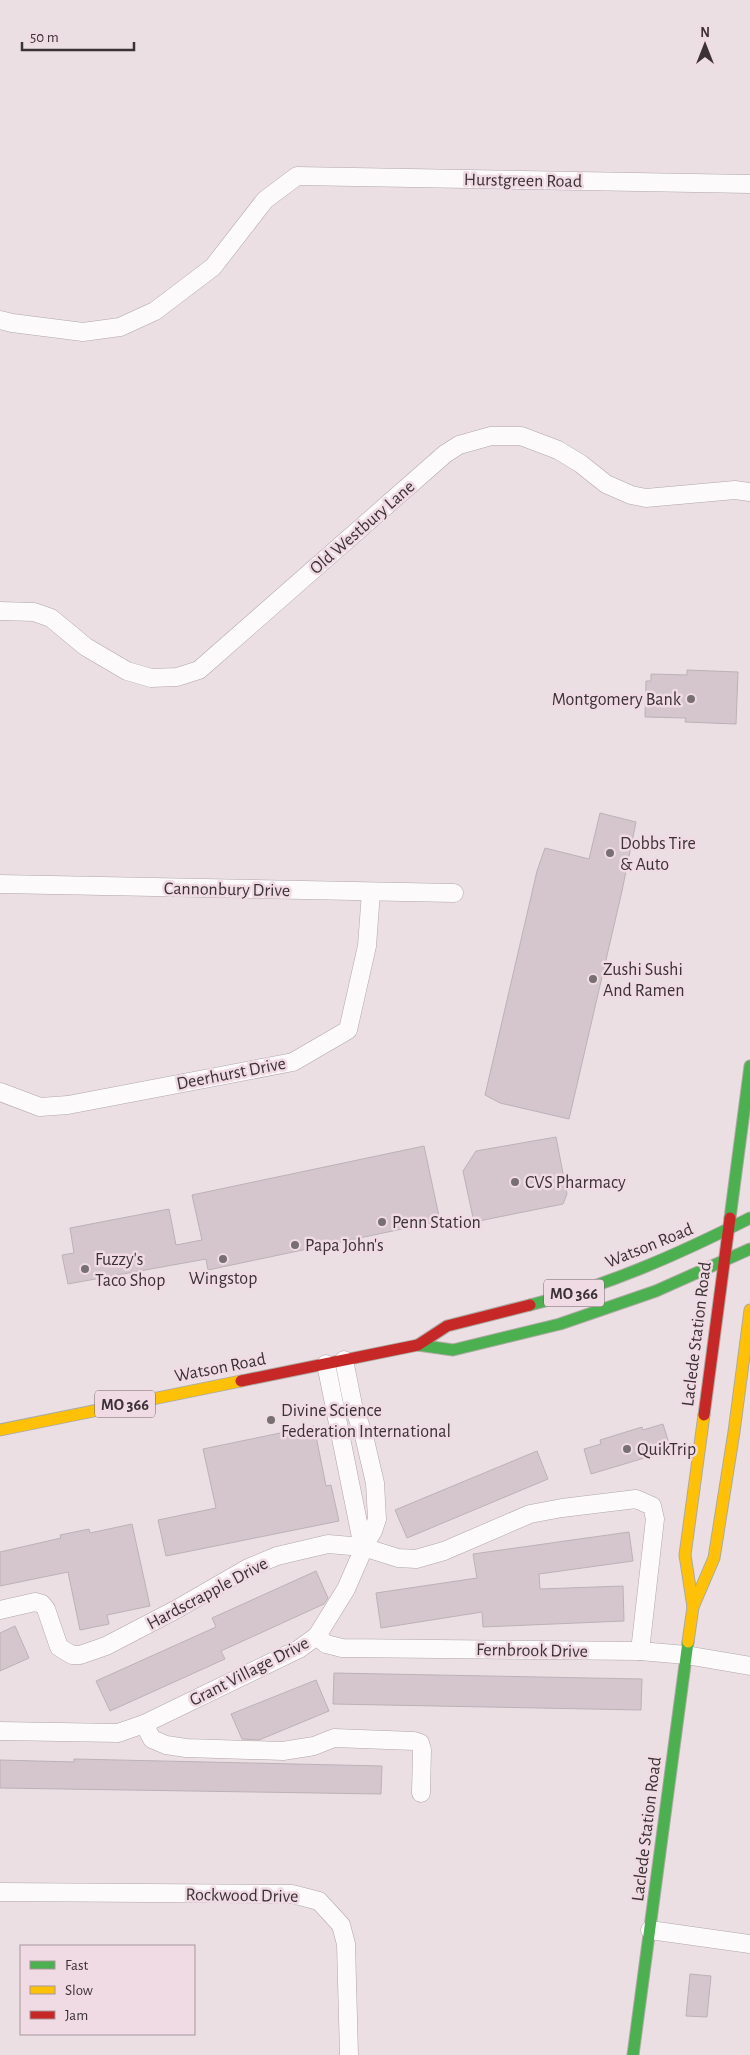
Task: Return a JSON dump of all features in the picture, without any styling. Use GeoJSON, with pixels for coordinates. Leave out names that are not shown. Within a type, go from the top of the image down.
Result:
{"type":"FeatureCollection","features":[{"type":"Feature","properties":{"kind":"main road","name":"Laclede Station Road"},"geometry":{"type":"LineString","coordinates":[[693,1607],[685,1555],[750,1066]]}},
{"type":"Feature","properties":{"kind":"main road","name":"Watson Road"},"geometry":{"type":"LineString","coordinates":[[0,1430],[418,1344],[447,1326],[512,1311],[585,1289],[687,1250],[750,1218]]}},
{"type":"Feature","properties":{"kind":"main road","name":"Watson Road"},"geometry":{"type":"LineString","coordinates":[[418,1344],[453,1350],[529,1333],[625,1303],[723,1262],[750,1248]]}},
{"type":"Feature","properties":{"kind":"main road","name":"Laclede Station Road"},"geometry":{"type":"LineString","coordinates":[[633,2055],[693,1607],[714,1558],[734,1432],[750,1310]]}},
{"type":"Feature","properties":{"kind":"street","name":"Hurstgreen Road"},"geometry":{"type":"LineString","coordinates":[[0,320],[83,332],[120,327],[155,311],[213,267],[265,200],[297,176],[750,184]]}},
{"type":"Feature","properties":{"kind":"street","name":"Old Westbury Lane"},"geometry":{"type":"LineString","coordinates":[[0,611],[34,612],[51,618],[86,647],[127,672],[150,678],[177,678],[199,670],[445,454],[459,445],[491,436],[522,436],[558,450],[581,464],[606,484],[631,495],[646,498],[736,490],[750,492]]}},
{"type":"Feature","properties":{"kind":"street","name":"Cannonbury Drive"},"geometry":{"type":"LineString","coordinates":[[0,884],[454,893]]}},
{"type":"Feature","properties":{"kind":"street","name":"Deerhurst Drive"},"geometry":{"type":"LineString","coordinates":[[0,1092],[40,1107],[68,1105],[292,1062],[348,1030],[367,946],[371,892]]}},
{"type":"Feature","properties":{"kind":"street","name":"Grant Village Drive"},"geometry":{"type":"LineString","coordinates":[[344,1360],[353,1405],[364,1436],[375,1483],[377,1519],[373,1531],[362,1547]]}},
{"type":"Feature","properties":{"kind":"street","name":"Grant Village Drive"},"geometry":{"type":"LineString","coordinates":[[0,1731],[118,1733],[144,1724],[299,1649],[317,1636],[346,1589],[360,1557],[362,1547],[326,1364]]}},
{"type":"Feature","properties":{"kind":"street","name":"Hardscrapple Drive"},"geometry":{"type":"LineString","coordinates":[[0,1610],[35,1602],[42,1604],[46,1609],[59,1647],[72,1655],[80,1655],[114,1642],[177,1609],[224,1580],[278,1556],[328,1544],[362,1547],[398,1558],[416,1559],[444,1551],[530,1514],[636,1499],[652,1506],[655,1519],[640,1651]]}},
{"type":"Feature","properties":{"kind":"street","name":"Fernbrook Drive"},"geometry":{"type":"LineString","coordinates":[[317,1636],[326,1644],[342,1648],[640,1651],[686,1655],[750,1666]]}},
{"type":"Feature","properties":{"kind":"street"},"geometry":{"type":"LineString","coordinates":[[144,1724],[152,1739],[166,1745],[186,1748],[282,1751],[314,1746],[324,1740],[334,1738],[414,1740],[420,1743],[422,1750],[421,1793]]}},
{"type":"Feature","properties":{"kind":"street","name":"Rockwood Drive"},"geometry":{"type":"LineString","coordinates":[[0,1892],[292,1894],[319,1901],[341,1925],[346,1944],[349,2055]]}},
{"type":"Feature","properties":{"kind":"street"},"geometry":{"type":"LineString","coordinates":[[650,1930],[750,1944]]}},
{"type":"Feature","properties":{"kind":"building","name":"Montgomery Bank"},"geometry":{"type":"Polygon","coordinates":[[[687,670],[738,672],[736,724],[685,722],[686,718],[645,717],[646,681],[651,681],[651,674],[687,675],[687,670]]]}},
{"type":"Feature","properties":{"kind":"building"},"geometry":{"type":"Polygon","coordinates":[[[600,813],[636,822],[622,891],[569,1119],[500,1103],[485,1095],[537,871],[545,848],[589,859],[600,813]]]}},
{"type":"Feature","properties":{"kind":"building","name":"CVS Pharmacy"},"geometry":{"type":"Polygon","coordinates":[[[556,1137],[567,1194],[563,1204],[474,1222],[463,1171],[476,1151],[556,1137]]]}},
{"type":"Feature","properties":{"kind":"building"},"geometry":{"type":"Polygon","coordinates":[[[424,1146],[440,1221],[208,1270],[206,1259],[68,1284],[62,1255],[74,1253],[70,1228],[169,1209],[176,1245],[202,1240],[192,1195],[424,1146]]]}},
{"type":"Feature","properties":{"kind":"building","name":"QuikTrip"},"geometry":{"type":"Polygon","coordinates":[[[663,1424],[671,1450],[591,1474],[584,1449],[601,1444],[600,1440],[642,1427],[643,1430],[663,1424]]]}},
{"type":"Feature","properties":{"kind":"building"},"geometry":{"type":"Polygon","coordinates":[[[314,1426],[326,1486],[331,1485],[339,1521],[166,1556],[158,1520],[216,1508],[203,1449],[314,1426]]]}},
{"type":"Feature","properties":{"kind":"building"},"geometry":{"type":"Polygon","coordinates":[[[537,1451],[548,1479],[407,1538],[395,1510],[537,1451]]]}},
{"type":"Feature","properties":{"kind":"building"},"geometry":{"type":"Polygon","coordinates":[[[132,1524],[150,1606],[107,1615],[109,1624],[80,1630],[68,1572],[0,1586],[0,1552],[61,1538],[60,1535],[89,1529],[90,1533],[132,1524]]]}},
{"type":"Feature","properties":{"kind":"building"},"geometry":{"type":"Polygon","coordinates":[[[629,1532],[633,1561],[539,1574],[540,1589],[623,1586],[624,1621],[483,1627],[482,1612],[381,1628],[376,1593],[477,1578],[473,1554],[629,1532]]]}},
{"type":"Feature","properties":{"kind":"building"},"geometry":{"type":"Polygon","coordinates":[[[316,1571],[328,1598],[324,1604],[221,1651],[225,1659],[110,1711],[96,1681],[216,1627],[212,1618],[316,1571]]]}},
{"type":"Feature","properties":{"kind":"building"},"geometry":{"type":"Polygon","coordinates":[[[15,1626],[29,1658],[0,1671],[0,1633],[15,1626]]]}},
{"type":"Feature","properties":{"kind":"building"},"geometry":{"type":"Polygon","coordinates":[[[334,1673],[642,1679],[641,1710],[333,1704],[334,1673]]]}},
{"type":"Feature","properties":{"kind":"building"},"geometry":{"type":"Polygon","coordinates":[[[316,1680],[329,1711],[259,1740],[242,1739],[231,1714],[316,1680]]]}},
{"type":"Feature","properties":{"kind":"building"},"geometry":{"type":"Polygon","coordinates":[[[74,1759],[382,1766],[381,1794],[0,1788],[0,1760],[74,1762],[74,1759]]]}},
{"type":"Feature","properties":{"kind":"building"},"geometry":{"type":"Polygon","coordinates":[[[690,1974],[711,1976],[707,2017],[686,2016],[690,1974]]]}},
{"type":"Feature","properties":{"kind":"traffic: fast"},"geometry":{"type":"LineString","coordinates":[[730,1218],[750,1066]]}},
{"type":"Feature","properties":{"kind":"traffic: fast"},"geometry":{"type":"LineString","coordinates":[[530,1305],[615,1279],[750,1218]]}},
{"type":"Feature","properties":{"kind":"traffic: fast"},"geometry":{"type":"LineString","coordinates":[[418,1345],[453,1350],[560,1324],[656,1291],[750,1249]]}},
{"type":"Feature","properties":{"kind":"traffic: fast"},"geometry":{"type":"LineString","coordinates":[[633,2055],[688,1642]]}},
{"type":"Feature","properties":{"kind":"traffic: slow"},"geometry":{"type":"LineString","coordinates":[[688,1642],[693,1607],[714,1558],[734,1432],[750,1310]]}},
{"type":"Feature","properties":{"kind":"traffic: slow"},"geometry":{"type":"LineString","coordinates":[[0,1430],[241,1381]]}},
{"type":"Feature","properties":{"kind":"traffic: slow"},"geometry":{"type":"LineString","coordinates":[[693,1607],[685,1555],[704,1415]]}},
{"type":"Feature","properties":{"kind":"traffic: jam"},"geometry":{"type":"LineString","coordinates":[[704,1415],[730,1218]]}},
{"type":"Feature","properties":{"kind":"traffic: jam"},"geometry":{"type":"LineString","coordinates":[[241,1381],[418,1345],[447,1326],[530,1305]]}},
{"type":"Feature","properties":{"kind":"place","name":"Montgomery Bank"},"geometry":{"type":"Point","coordinates":[691,699]}},
{"type":"Feature","properties":{"kind":"place","name":"Dobbs Tire & Auto"},"geometry":{"type":"Point","coordinates":[610,853]}},
{"type":"Feature","properties":{"kind":"place","name":"Zushi Sushi And Ramen"},"geometry":{"type":"Point","coordinates":[593,979]}},
{"type":"Feature","properties":{"kind":"place","name":"CVS Pharmacy"},"geometry":{"type":"Point","coordinates":[515,1182]}},
{"type":"Feature","properties":{"kind":"place","name":"Penn Station"},"geometry":{"type":"Point","coordinates":[382,1222]}},
{"type":"Feature","properties":{"kind":"place","name":"Papa John's"},"geometry":{"type":"Point","coordinates":[295,1245]}},
{"type":"Feature","properties":{"kind":"place","name":"Wingstop"},"geometry":{"type":"Point","coordinates":[223,1259]}},
{"type":"Feature","properties":{"kind":"place","name":"Fuzzy's Taco Shop"},"geometry":{"type":"Point","coordinates":[85,1269]}},
{"type":"Feature","properties":{"kind":"place","name":"Divine Science Federation International"},"geometry":{"type":"Point","coordinates":[271,1420]}},
{"type":"Feature","properties":{"kind":"place","name":"QuikTrip"},"geometry":{"type":"Point","coordinates":[627,1449]}}]}
